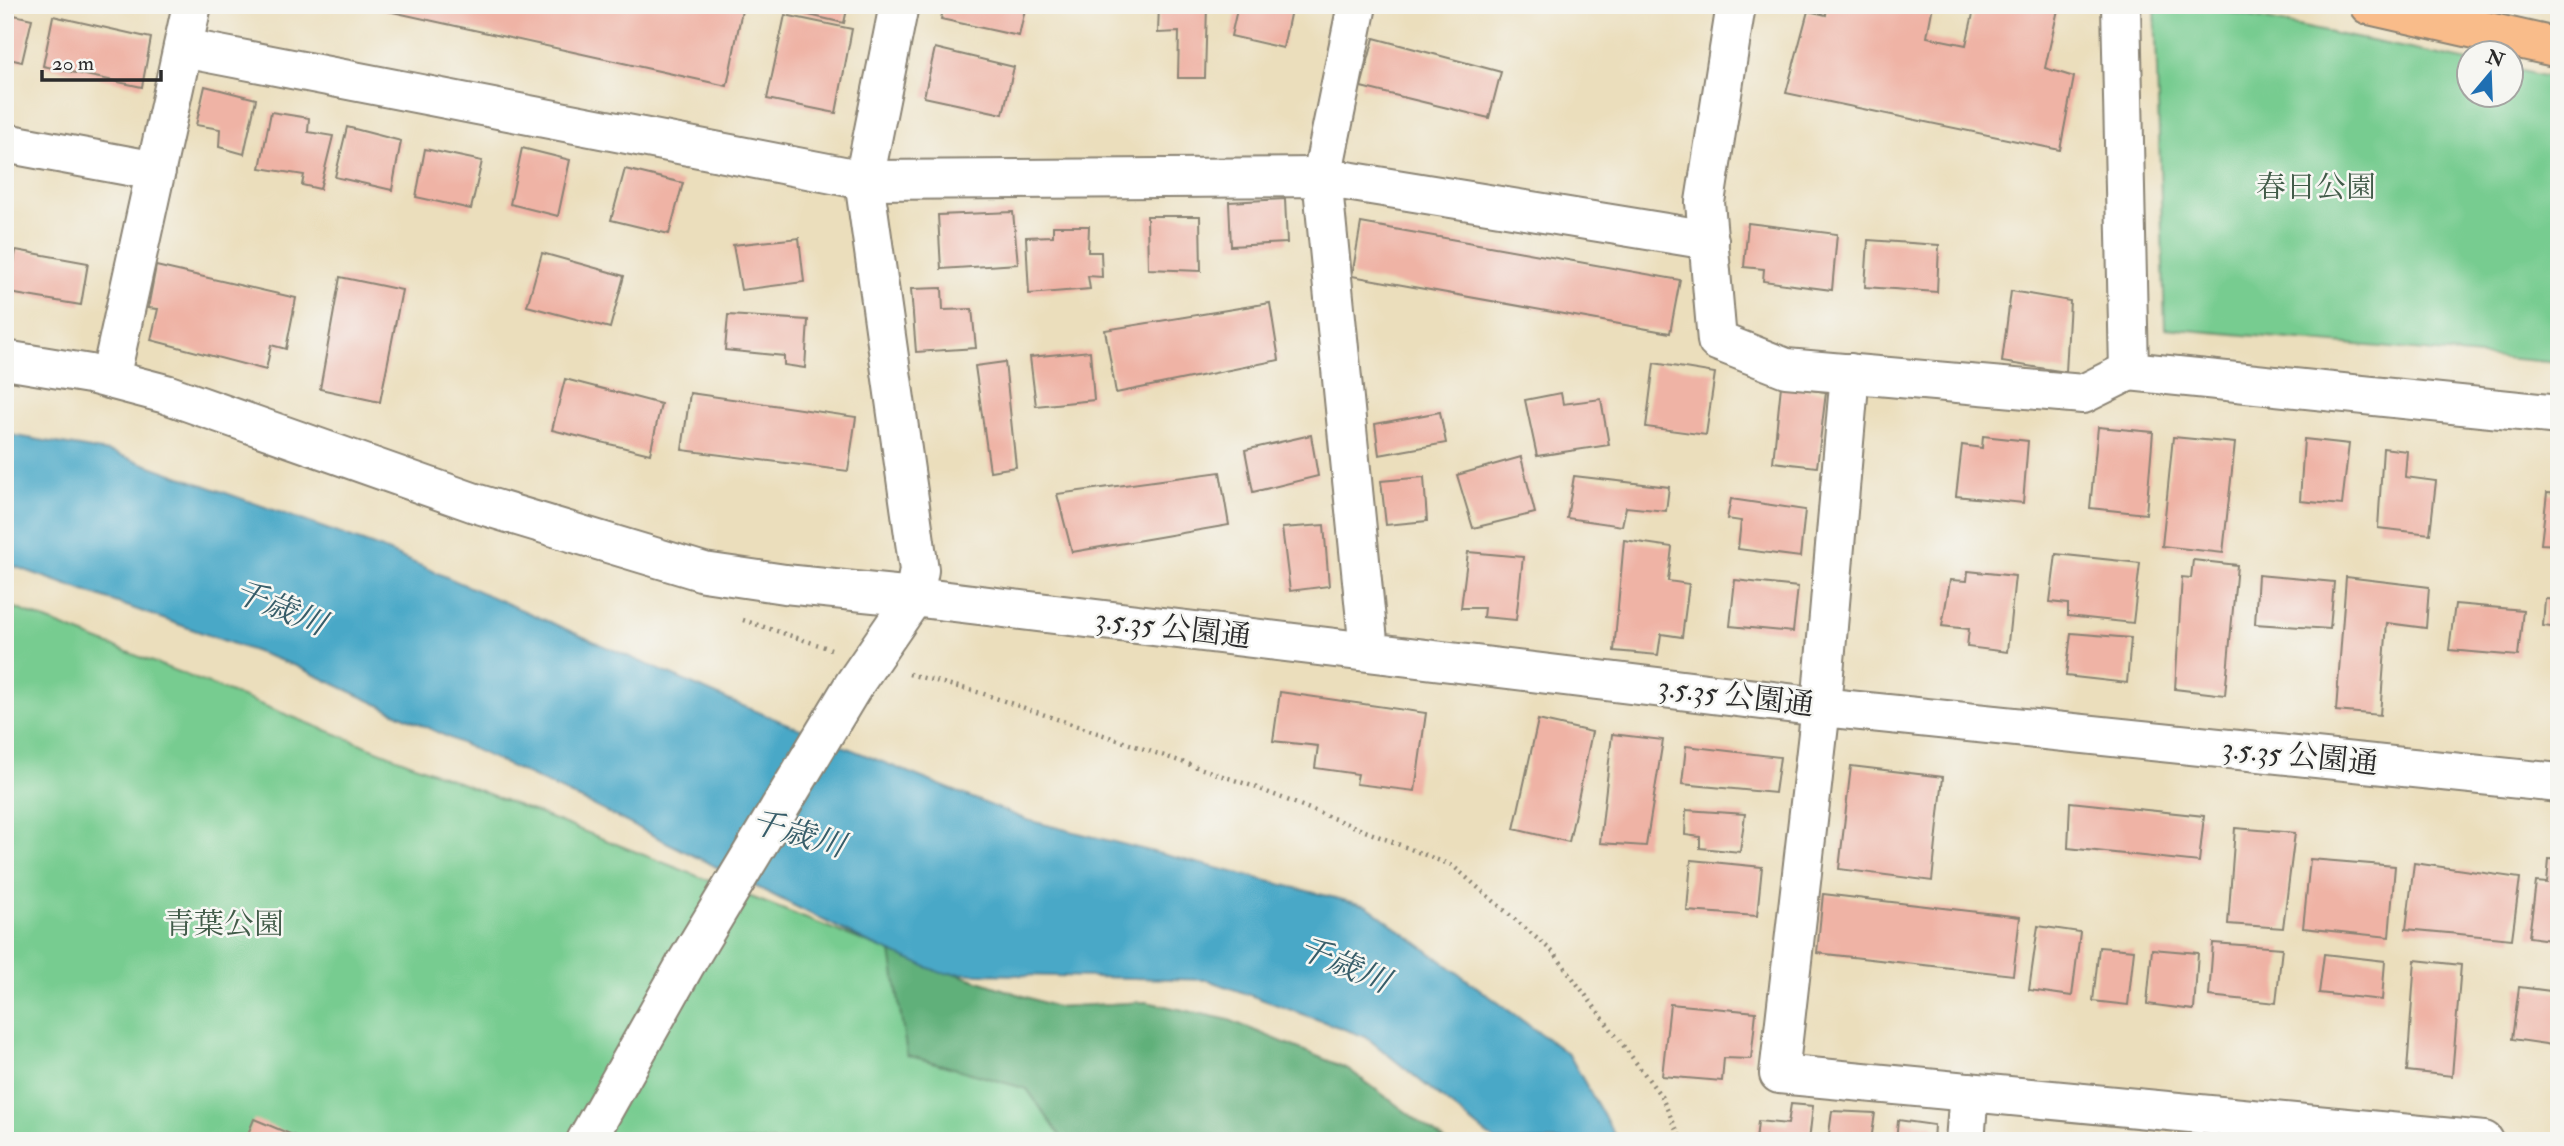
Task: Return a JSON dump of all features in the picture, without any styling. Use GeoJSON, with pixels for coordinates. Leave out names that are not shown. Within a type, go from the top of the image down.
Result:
{"type":"FeatureCollection","features":[{"type":"Feature","properties":{"kind":"main road"},"geometry":{"type":"LineString","coordinates":[[2369,5],[2559,48]]}},
{"type":"Feature","properties":{"kind":"street"},"geometry":{"type":"LineString","coordinates":[[110,379],[192,5]]}},
{"type":"Feature","properties":{"kind":"street"},"geometry":{"type":"LineString","coordinates":[[586,1141],[685,965],[853,686],[914,597],[919,570],[864,180],[900,5]]}},
{"type":"Feature","properties":{"kind":"street"},"geometry":{"type":"LineString","coordinates":[[1357,5],[1322,177],[1369,651]]}},
{"type":"Feature","properties":{"kind":"street"},"geometry":{"type":"LineString","coordinates":[[1736,5],[1705,202],[1717,341],[1786,368],[2083,394],[2129,371],[2559,415]]}},
{"type":"Feature","properties":{"kind":"street"},"geometry":{"type":"LineString","coordinates":[[2121,5],[2129,371]]}},
{"type":"Feature","properties":{"kind":"street"},"geometry":{"type":"LineString","coordinates":[[183,48],[864,180],[1322,177],[1709,240]]}},
{"type":"Feature","properties":{"kind":"street"},"geometry":{"type":"LineString","coordinates":[[5,143],[156,171]]}},
{"type":"Feature","properties":{"kind":"street","name":"3.5.35 公園通"},"geometry":{"type":"LineString","coordinates":[[5,360],[110,379],[166,394],[475,502],[704,572],[785,584],[1369,651],[1821,707],[2559,783]]}},
{"type":"Feature","properties":{"kind":"street"},"geometry":{"type":"LineString","coordinates":[[1850,373],[1821,707],[1779,1074],[2484,1141]]}},
{"type":"Feature","properties":{"kind":"street"},"geometry":{"type":"LineString","coordinates":[[1965,1141],[1969,1092]]}},
{"type":"Feature","properties":{"kind":"green space","name":"春日公園"},"geometry":{"type":"Polygon","coordinates":[[[2155,5],[2194,5],[2456,58],[2456,108],[2526,108],[2526,72],[2559,79],[2559,363],[2165,328],[2155,5]]]}},
{"type":"Feature","properties":{"kind":"green space","name":"青葉公園"},"geometry":{"type":"Polygon","coordinates":[[[5,604],[891,952],[1056,1007],[1146,1002],[1229,1020],[1348,1069],[1445,1141],[5,1141],[5,604]]]}},
{"type":"Feature","properties":{"kind":"green space"},"geometry":{"type":"Polygon","coordinates":[[[891,952],[1056,1007],[1146,1002],[1229,1020],[1348,1069],[1445,1141],[1064,1141],[1027,1089],[907,1055],[891,952]]]}},
{"type":"Feature","properties":{"kind":"water","name":"千歳川"},"geometry":{"type":"Polygon","coordinates":[[[5,434],[114,453],[380,548],[733,702],[1027,820],[1367,906],[1569,1055],[1618,1141],[1495,1141],[1366,1037],[1208,980],[941,973],[867,942],[584,801],[296,666],[5,563],[5,434]]]}},
{"type":"Feature","properties":{"kind":"building"},"geometry":{"type":"Polygon","coordinates":[[[361,5],[743,5],[727,86],[361,5]]]}},
{"type":"Feature","properties":{"kind":"building"},"geometry":{"type":"Polygon","coordinates":[[[788,5],[848,5],[844,23],[787,10],[788,5]]]}},
{"type":"Feature","properties":{"kind":"building"},"geometry":{"type":"Polygon","coordinates":[[[944,5],[1026,5],[1019,36],[941,19],[944,5]]]}},
{"type":"Feature","properties":{"kind":"building"},"geometry":{"type":"Polygon","coordinates":[[[1159,5],[1207,5],[1205,78],[1178,78],[1179,32],[1158,33],[1159,5]]]}},
{"type":"Feature","properties":{"kind":"building"},"geometry":{"type":"Polygon","coordinates":[[[1238,5],[1292,5],[1283,48],[1231,36],[1238,5]]]}},
{"type":"Feature","properties":{"kind":"building"},"geometry":{"type":"Polygon","coordinates":[[[1827,5],[1933,5],[1927,37],[1966,45],[1975,5],[2059,5],[2045,68],[2074,77],[2060,150],[1786,93],[1808,11],[1826,15],[1827,5]]]}},
{"type":"Feature","properties":{"kind":"building"},"geometry":{"type":"Polygon","coordinates":[[[5,13],[32,19],[22,62],[5,58],[5,13]]]}},
{"type":"Feature","properties":{"kind":"building"},"geometry":{"type":"Polygon","coordinates":[[[785,15],[852,29],[836,113],[767,99],[785,15]]]}},
{"type":"Feature","properties":{"kind":"building"},"geometry":{"type":"Polygon","coordinates":[[[53,16],[151,38],[142,87],[43,66],[53,16]]]}},
{"type":"Feature","properties":{"kind":"building"},"geometry":{"type":"Polygon","coordinates":[[[1374,38],[1501,72],[1489,118],[1361,87],[1374,38]]]}},
{"type":"Feature","properties":{"kind":"building"},"geometry":{"type":"Polygon","coordinates":[[[935,48],[1014,67],[1003,114],[924,97],[935,48]]]}},
{"type":"Feature","properties":{"kind":"building"},"geometry":{"type":"Polygon","coordinates":[[[205,86],[256,99],[244,154],[219,147],[220,129],[196,125],[205,86]]]}},
{"type":"Feature","properties":{"kind":"building"},"geometry":{"type":"Polygon","coordinates":[[[271,112],[309,118],[308,132],[333,136],[320,189],[302,185],[304,175],[260,168],[271,112]]]}},
{"type":"Feature","properties":{"kind":"building"},"geometry":{"type":"Polygon","coordinates":[[[347,127],[401,141],[392,190],[335,177],[347,127]]]}},
{"type":"Feature","properties":{"kind":"building"},"geometry":{"type":"Polygon","coordinates":[[[522,148],[570,160],[558,216],[510,204],[522,148]]]}},
{"type":"Feature","properties":{"kind":"building"},"geometry":{"type":"Polygon","coordinates":[[[425,149],[482,161],[471,209],[416,197],[425,149]]]}},
{"type":"Feature","properties":{"kind":"building"},"geometry":{"type":"Polygon","coordinates":[[[625,169],[683,183],[669,234],[611,220],[625,169]]]}},
{"type":"Feature","properties":{"kind":"building"},"geometry":{"type":"Polygon","coordinates":[[[1285,199],[1287,243],[1231,246],[1229,202],[1285,199]]]}},
{"type":"Feature","properties":{"kind":"building"},"geometry":{"type":"Polygon","coordinates":[[[1013,212],[1018,264],[941,269],[938,215],[1013,212]]]}},
{"type":"Feature","properties":{"kind":"building"},"geometry":{"type":"Polygon","coordinates":[[[1147,216],[1200,216],[1201,271],[1148,269],[1147,216]]]}},
{"type":"Feature","properties":{"kind":"building"},"geometry":{"type":"Polygon","coordinates":[[[1361,223],[1680,280],[1670,333],[1352,276],[1361,223]]]}},
{"type":"Feature","properties":{"kind":"building"},"geometry":{"type":"Polygon","coordinates":[[[1748,223],[1837,234],[1832,290],[1763,281],[1764,269],[1744,267],[1748,223]]]}},
{"type":"Feature","properties":{"kind":"building"},"geometry":{"type":"Polygon","coordinates":[[[1053,226],[1089,226],[1088,252],[1101,252],[1102,277],[1088,276],[1090,289],[1029,294],[1026,237],[1053,236],[1053,226]]]}},
{"type":"Feature","properties":{"kind":"building"},"geometry":{"type":"Polygon","coordinates":[[[799,238],[804,282],[741,290],[733,245],[799,238]]]}},
{"type":"Feature","properties":{"kind":"building"},"geometry":{"type":"Polygon","coordinates":[[[1868,240],[1939,245],[1937,292],[1865,287],[1868,240]]]}},
{"type":"Feature","properties":{"kind":"building"},"geometry":{"type":"Polygon","coordinates":[[[16,250],[88,263],[81,305],[9,293],[16,250]]]}},
{"type":"Feature","properties":{"kind":"building"},"geometry":{"type":"Polygon","coordinates":[[[542,253],[624,276],[610,328],[527,306],[542,253]]]}},
{"type":"Feature","properties":{"kind":"building"},"geometry":{"type":"Polygon","coordinates":[[[156,266],[296,298],[286,349],[271,345],[266,370],[151,340],[158,309],[148,308],[156,266]]]}},
{"type":"Feature","properties":{"kind":"building"},"geometry":{"type":"Polygon","coordinates":[[[340,277],[402,290],[380,402],[320,389],[340,277]]]}},
{"type":"Feature","properties":{"kind":"building"},"geometry":{"type":"Polygon","coordinates":[[[942,288],[943,310],[972,309],[976,348],[916,352],[911,289],[942,288]]]}},
{"type":"Feature","properties":{"kind":"building"},"geometry":{"type":"Polygon","coordinates":[[[2011,291],[2070,301],[2066,372],[2002,362],[2011,291]]]}},
{"type":"Feature","properties":{"kind":"building"},"geometry":{"type":"Polygon","coordinates":[[[1270,303],[1279,360],[1116,393],[1105,330],[1270,303]]]}},
{"type":"Feature","properties":{"kind":"building"},"geometry":{"type":"Polygon","coordinates":[[[728,315],[808,320],[805,368],[784,365],[784,356],[725,350],[728,315]]]}},
{"type":"Feature","properties":{"kind":"building"},"geometry":{"type":"Polygon","coordinates":[[[1090,351],[1094,400],[1036,406],[1030,357],[1090,351]]]}},
{"type":"Feature","properties":{"kind":"building"},"geometry":{"type":"Polygon","coordinates":[[[1005,362],[1016,467],[990,471],[975,366],[1005,362]]]}},
{"type":"Feature","properties":{"kind":"building"},"geometry":{"type":"Polygon","coordinates":[[[1654,363],[1715,373],[1706,435],[1646,427],[1654,363]]]}},
{"type":"Feature","properties":{"kind":"building"},"geometry":{"type":"Polygon","coordinates":[[[565,379],[661,404],[650,454],[552,430],[565,379]]]}},
{"type":"Feature","properties":{"kind":"building"},"geometry":{"type":"Polygon","coordinates":[[[1781,386],[1826,392],[1817,467],[1773,462],[1781,386]]]}},
{"type":"Feature","properties":{"kind":"building"},"geometry":{"type":"Polygon","coordinates":[[[690,393],[856,417],[848,471],[682,450],[690,393]]]}},
{"type":"Feature","properties":{"kind":"building"},"geometry":{"type":"Polygon","coordinates":[[[1561,393],[1563,404],[1601,399],[1609,445],[1537,456],[1525,400],[1561,393]]]}},
{"type":"Feature","properties":{"kind":"building"},"geometry":{"type":"Polygon","coordinates":[[[1440,412],[1446,443],[1379,455],[1375,424],[1440,412]]]}},
{"type":"Feature","properties":{"kind":"building"},"geometry":{"type":"Polygon","coordinates":[[[2098,427],[2153,432],[2146,514],[2090,508],[2098,427]]]}},
{"type":"Feature","properties":{"kind":"building"},"geometry":{"type":"Polygon","coordinates":[[[1311,435],[1318,476],[1253,492],[1245,450],[1311,435]]]}},
{"type":"Feature","properties":{"kind":"building"},"geometry":{"type":"Polygon","coordinates":[[[1983,436],[2028,441],[2023,503],[1956,496],[1962,445],[1982,448],[1983,436]]]}},
{"type":"Feature","properties":{"kind":"building"},"geometry":{"type":"Polygon","coordinates":[[[2173,437],[2235,443],[2223,553],[2162,546],[2173,437]]]}},
{"type":"Feature","properties":{"kind":"building"},"geometry":{"type":"Polygon","coordinates":[[[2304,439],[2349,444],[2342,505],[2300,501],[2304,439]]]}},
{"type":"Feature","properties":{"kind":"building"},"geometry":{"type":"Polygon","coordinates":[[[2383,448],[2407,451],[2405,477],[2436,481],[2430,534],[2378,528],[2383,448]]]}},
{"type":"Feature","properties":{"kind":"building"},"geometry":{"type":"Polygon","coordinates":[[[1521,457],[1535,513],[1473,528],[1457,475],[1521,457]]]}},
{"type":"Feature","properties":{"kind":"building"},"geometry":{"type":"Polygon","coordinates":[[[1220,472],[1229,525],[1072,552],[1057,494],[1220,472]]]}},
{"type":"Feature","properties":{"kind":"building"},"geometry":{"type":"Polygon","coordinates":[[[1574,476],[1669,487],[1666,511],[1626,507],[1622,526],[1567,518],[1574,476]]]}},
{"type":"Feature","properties":{"kind":"building"},"geometry":{"type":"Polygon","coordinates":[[[1424,477],[1427,521],[1386,525],[1381,481],[1424,477]]]}},
{"type":"Feature","properties":{"kind":"building"},"geometry":{"type":"Polygon","coordinates":[[[2547,493],[2559,494],[2559,545],[2541,544],[2547,493]]]}},
{"type":"Feature","properties":{"kind":"building"},"geometry":{"type":"Polygon","coordinates":[[[1731,499],[1805,510],[1800,557],[1738,549],[1741,521],[1727,519],[1731,499]]]}},
{"type":"Feature","properties":{"kind":"building"},"geometry":{"type":"Polygon","coordinates":[[[1324,525],[1329,586],[1290,591],[1282,528],[1324,525]]]}},
{"type":"Feature","properties":{"kind":"building"},"geometry":{"type":"Polygon","coordinates":[[[1624,540],[1672,547],[1668,581],[1689,584],[1682,637],[1661,634],[1658,655],[1614,651],[1624,540]]]}},
{"type":"Feature","properties":{"kind":"building"},"geometry":{"type":"Polygon","coordinates":[[[1468,552],[1523,557],[1516,620],[1483,617],[1484,608],[1461,608],[1468,552]]]}},
{"type":"Feature","properties":{"kind":"building"},"geometry":{"type":"Polygon","coordinates":[[[2056,554],[2140,563],[2133,623],[2068,616],[2068,604],[2050,602],[2056,554]]]}},
{"type":"Feature","properties":{"kind":"building"},"geometry":{"type":"Polygon","coordinates":[[[2193,560],[2237,565],[2225,695],[2175,689],[2182,577],[2191,578],[2193,560]]]}},
{"type":"Feature","properties":{"kind":"building"},"geometry":{"type":"Polygon","coordinates":[[[1968,571],[2015,576],[2007,652],[1967,647],[1969,629],[1942,626],[1950,580],[1967,581],[1968,571]]]}},
{"type":"Feature","properties":{"kind":"building"},"geometry":{"type":"Polygon","coordinates":[[[2258,575],[2334,582],[2330,629],[2255,624],[2258,575]]]}},
{"type":"Feature","properties":{"kind":"building"},"geometry":{"type":"Polygon","coordinates":[[[2346,577],[2429,587],[2426,628],[2387,623],[2380,715],[2336,711],[2346,577]]]}},
{"type":"Feature","properties":{"kind":"building"},"geometry":{"type":"Polygon","coordinates":[[[1735,580],[1798,587],[1793,632],[1730,626],[1735,580]]]}},
{"type":"Feature","properties":{"kind":"building"},"geometry":{"type":"Polygon","coordinates":[[[2545,599],[2559,600],[2559,628],[2543,626],[2545,599]]]}},
{"type":"Feature","properties":{"kind":"building"},"geometry":{"type":"Polygon","coordinates":[[[2455,604],[2523,610],[2518,656],[2449,650],[2455,604]]]}},
{"type":"Feature","properties":{"kind":"building"},"geometry":{"type":"Polygon","coordinates":[[[2071,633],[2131,638],[2127,683],[2066,676],[2071,633]]]}},
{"type":"Feature","properties":{"kind":"building"},"geometry":{"type":"Polygon","coordinates":[[[1280,692],[1426,713],[1415,791],[1356,784],[1358,774],[1315,768],[1318,746],[1273,741],[1280,692]]]}},
{"type":"Feature","properties":{"kind":"building"},"geometry":{"type":"Polygon","coordinates":[[[1538,720],[1592,732],[1569,842],[1514,829],[1538,720]]]}},
{"type":"Feature","properties":{"kind":"building"},"geometry":{"type":"Polygon","coordinates":[[[1612,734],[1663,740],[1646,846],[1600,843],[1612,734]]]}},
{"type":"Feature","properties":{"kind":"building"},"geometry":{"type":"Polygon","coordinates":[[[1686,746],[1780,757],[1775,793],[1682,784],[1686,746]]]}},
{"type":"Feature","properties":{"kind":"building"},"geometry":{"type":"Polygon","coordinates":[[[1851,766],[1943,777],[1932,881],[1839,869],[1851,766]]]}},
{"type":"Feature","properties":{"kind":"building"},"geometry":{"type":"Polygon","coordinates":[[[2070,802],[2204,816],[2199,862],[2068,848],[2070,802]]]}},
{"type":"Feature","properties":{"kind":"building"},"geometry":{"type":"Polygon","coordinates":[[[1686,810],[1745,814],[1740,852],[1700,848],[1700,837],[1685,835],[1686,810]]]}},
{"type":"Feature","properties":{"kind":"building"},"geometry":{"type":"Polygon","coordinates":[[[2235,828],[2295,833],[2283,928],[2228,924],[2235,828]]]}},
{"type":"Feature","properties":{"kind":"building"},"geometry":{"type":"Polygon","coordinates":[[[2310,859],[2395,866],[2389,937],[2303,928],[2310,859]]]}},
{"type":"Feature","properties":{"kind":"building"},"geometry":{"type":"Polygon","coordinates":[[[2549,859],[2559,860],[2559,941],[2529,937],[2536,882],[2547,883],[2549,859]]]}},
{"type":"Feature","properties":{"kind":"building"},"geometry":{"type":"Polygon","coordinates":[[[1691,860],[1762,867],[1757,916],[1687,911],[1691,860]]]}},
{"type":"Feature","properties":{"kind":"building"},"geometry":{"type":"Polygon","coordinates":[[[2414,863],[2520,878],[2512,939],[2406,929],[2414,863]]]}},
{"type":"Feature","properties":{"kind":"building"},"geometry":{"type":"Polygon","coordinates":[[[1823,894],[2020,917],[2013,975],[1817,953],[1823,894]]]}},
{"type":"Feature","properties":{"kind":"building"},"geometry":{"type":"Polygon","coordinates":[[[2038,926],[2080,932],[2072,996],[2029,990],[2038,926]]]}},
{"type":"Feature","properties":{"kind":"building"},"geometry":{"type":"Polygon","coordinates":[[[2213,943],[2282,948],[2276,1003],[2209,996],[2213,943]]]}},
{"type":"Feature","properties":{"kind":"building"},"geometry":{"type":"Polygon","coordinates":[[[2099,947],[2134,950],[2128,1005],[2093,1001],[2099,947]]]}},
{"type":"Feature","properties":{"kind":"building"},"geometry":{"type":"Polygon","coordinates":[[[2152,949],[2198,953],[2194,1010],[2147,1004],[2152,949]]]}},
{"type":"Feature","properties":{"kind":"building"},"geometry":{"type":"Polygon","coordinates":[[[2324,954],[2385,961],[2382,1000],[2319,993],[2324,954]]]}},
{"type":"Feature","properties":{"kind":"building"},"geometry":{"type":"Polygon","coordinates":[[[2415,960],[2461,965],[2452,1076],[2407,1071],[2415,960]]]}},
{"type":"Feature","properties":{"kind":"building"},"geometry":{"type":"Polygon","coordinates":[[[2519,987],[2559,992],[2553,1045],[2512,1039],[2519,987]]]}},
{"type":"Feature","properties":{"kind":"building"},"geometry":{"type":"Polygon","coordinates":[[[1670,1004],[1756,1012],[1751,1059],[1724,1058],[1722,1081],[1662,1076],[1670,1004]]]}},
{"type":"Feature","properties":{"kind":"building"},"geometry":{"type":"Polygon","coordinates":[[[1791,1104],[1813,1106],[1809,1141],[1756,1141],[1758,1121],[1788,1124],[1791,1104]]]}},
{"type":"Feature","properties":{"kind":"building"},"geometry":{"type":"Polygon","coordinates":[[[1832,1111],[1875,1113],[1871,1141],[1828,1141],[1832,1111]]]}},
{"type":"Feature","properties":{"kind":"building"},"geometry":{"type":"Polygon","coordinates":[[[254,1119],[307,1141],[245,1141],[254,1119]]]}},
{"type":"Feature","properties":{"kind":"building"},"geometry":{"type":"Polygon","coordinates":[[[1898,1120],[1934,1125],[1933,1141],[1896,1141],[1898,1120]]]}}]}
